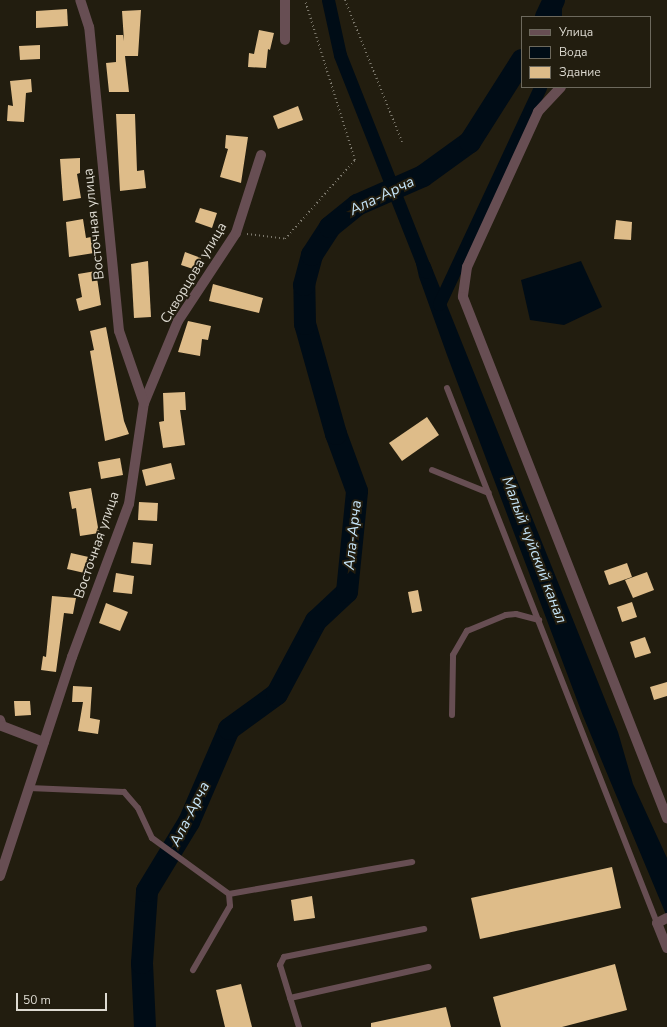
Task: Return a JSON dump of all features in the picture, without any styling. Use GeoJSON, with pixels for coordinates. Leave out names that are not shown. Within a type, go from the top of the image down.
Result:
{"type":"FeatureCollection","features":[{"type":"Feature","properties":{"kind":"street","name":"Восточная улица"},"geometry":{"type":"LineString","coordinates":[[0,876],[44,742],[129,504],[144,402],[119,331],[89,28],[80,0]]}},
{"type":"Feature","properties":{"kind":"street"},"geometry":{"type":"LineString","coordinates":[[285,0],[285,40]]}},
{"type":"Feature","properties":{"kind":"street"},"geometry":{"type":"LineString","coordinates":[[561,88],[538,112],[467,267],[462,297],[667,818]]}},
{"type":"Feature","properties":{"kind":"street","name":"Скворцова улица"},"geometry":{"type":"LineString","coordinates":[[144,402],[178,321],[236,233],[261,155]]}},
{"type":"Feature","properties":{"kind":"street"},"geometry":{"type":"LineString","coordinates":[[0,720],[2,726],[44,742]]}},
{"type":"Feature","properties":{"kind":"street"},"geometry":{"type":"LineString","coordinates":[[663,920],[667,948]]}},
{"type":"Feature","properties":{"kind":"lane"},"geometry":{"type":"LineString","coordinates":[[447,388],[539,620],[663,920]]}},
{"type":"Feature","properties":{"kind":"lane"},"geometry":{"type":"LineString","coordinates":[[432,470],[489,493]]}},
{"type":"Feature","properties":{"kind":"lane"},"geometry":{"type":"LineString","coordinates":[[452,715],[453,655],[467,631],[506,615],[516,614],[539,620]]}},
{"type":"Feature","properties":{"kind":"lane"},"geometry":{"type":"LineString","coordinates":[[29,788],[124,792],[138,808],[152,838],[229,894],[412,862]]}},
{"type":"Feature","properties":{"kind":"lane"},"geometry":{"type":"LineString","coordinates":[[193,970],[230,906],[229,894]]}},
{"type":"Feature","properties":{"kind":"lane"},"geometry":{"type":"LineString","coordinates":[[298,1027],[280,965],[284,957],[424,929]]}},
{"type":"Feature","properties":{"kind":"lane"},"geometry":{"type":"LineString","coordinates":[[290,998],[429,967]]}},
{"type":"Feature","properties":{"kind":"path"},"geometry":{"type":"LineString","coordinates":[[236,233],[285,239],[355,160],[305,0]]}},
{"type":"Feature","properties":{"kind":"path"},"geometry":{"type":"LineString","coordinates":[[345,0],[402,142]]}},
{"type":"Feature","properties":{"kind":"water","name":"Малый чуйский канал"},"geometry":{"type":"Polygon","coordinates":[[[423,255],[430,263],[618,732],[633,784],[667,858],[667,917],[583,716],[447,355],[419,277],[415,259],[423,255]]]}},
{"type":"Feature","properties":{"kind":"water"},"geometry":{"type":"Polygon","coordinates":[[[581,261],[602,307],[564,325],[530,320],[521,280],[581,261]]]}},
{"type":"Feature","properties":{"kind":"building"},"geometry":{"type":"Polygon","coordinates":[[[67,9],[68,26],[36,28],[36,11],[67,9]]]}},
{"type":"Feature","properties":{"kind":"building"},"geometry":{"type":"Polygon","coordinates":[[[141,10],[138,56],[125,56],[129,92],[109,92],[106,63],[116,62],[116,35],[123,35],[124,41],[122,11],[141,10]]]}},
{"type":"Feature","properties":{"kind":"building"},"geometry":{"type":"Polygon","coordinates":[[[259,30],[274,33],[270,50],[268,49],[266,68],[248,67],[249,53],[254,54],[259,30]]]}},
{"type":"Feature","properties":{"kind":"building"},"geometry":{"type":"Polygon","coordinates":[[[40,45],[40,59],[20,60],[19,46],[40,45]]]}},
{"type":"Feature","properties":{"kind":"building"},"geometry":{"type":"Polygon","coordinates":[[[31,79],[32,92],[26,93],[24,122],[7,121],[8,105],[13,106],[10,81],[31,79]]]}},
{"type":"Feature","properties":{"kind":"building"},"geometry":{"type":"Polygon","coordinates":[[[298,106],[303,120],[278,129],[273,116],[298,106]]]}},
{"type":"Feature","properties":{"kind":"building"},"geometry":{"type":"Polygon","coordinates":[[[116,114],[135,114],[137,171],[144,170],[146,188],[120,191],[116,114]]]}},
{"type":"Feature","properties":{"kind":"building"},"geometry":{"type":"Polygon","coordinates":[[[226,135],[248,137],[241,183],[220,177],[228,149],[225,148],[226,135]]]}},
{"type":"Feature","properties":{"kind":"building"},"geometry":{"type":"Polygon","coordinates":[[[80,158],[80,173],[77,174],[81,198],[63,201],[60,159],[80,158]]]}},
{"type":"Feature","properties":{"kind":"building"},"geometry":{"type":"Polygon","coordinates":[[[200,208],[217,213],[212,228],[195,222],[200,208]]]}},
{"type":"Feature","properties":{"kind":"building"},"geometry":{"type":"Polygon","coordinates":[[[83,219],[86,238],[91,237],[94,253],[69,257],[66,222],[83,219]]]}},
{"type":"Feature","properties":{"kind":"building"},"geometry":{"type":"Polygon","coordinates":[[[616,220],[632,222],[631,240],[614,239],[616,220]]]}},
{"type":"Feature","properties":{"kind":"building"},"geometry":{"type":"Polygon","coordinates":[[[185,252],[201,258],[196,270],[181,265],[185,252]]]}},
{"type":"Feature","properties":{"kind":"building"},"geometry":{"type":"Polygon","coordinates":[[[148,261],[151,317],[134,318],[131,264],[148,261]]]}},
{"type":"Feature","properties":{"kind":"building"},"geometry":{"type":"Polygon","coordinates":[[[96,271],[101,305],[79,311],[76,299],[82,297],[78,274],[96,271]]]}},
{"type":"Feature","properties":{"kind":"building"},"geometry":{"type":"Polygon","coordinates":[[[213,284],[263,298],[259,313],[209,301],[213,284]]]}},
{"type":"Feature","properties":{"kind":"building"},"geometry":{"type":"Polygon","coordinates":[[[188,321],[211,326],[208,340],[202,339],[200,356],[178,352],[188,321]]]}},
{"type":"Feature","properties":{"kind":"building"},"geometry":{"type":"Polygon","coordinates":[[[106,327],[124,421],[129,434],[105,441],[90,351],[94,350],[90,331],[106,327]]]}},
{"type":"Feature","properties":{"kind":"building"},"geometry":{"type":"Polygon","coordinates":[[[185,392],[186,410],[180,410],[185,445],[163,448],[159,422],[164,421],[163,393],[185,392]]]}},
{"type":"Feature","properties":{"kind":"building"},"geometry":{"type":"Polygon","coordinates":[[[427,417],[439,435],[402,461],[389,443],[427,417]]]}},
{"type":"Feature","properties":{"kind":"building"},"geometry":{"type":"Polygon","coordinates":[[[120,458],[123,475],[101,479],[98,462],[120,458]]]}},
{"type":"Feature","properties":{"kind":"building"},"geometry":{"type":"Polygon","coordinates":[[[171,463],[175,479],[146,486],[142,470],[171,463]]]}},
{"type":"Feature","properties":{"kind":"building"},"geometry":{"type":"Polygon","coordinates":[[[91,488],[99,533],[80,536],[76,508],[72,509],[69,492],[91,488]]]}},
{"type":"Feature","properties":{"kind":"building"},"geometry":{"type":"Polygon","coordinates":[[[139,502],[158,503],[157,521],[138,520],[139,502]]]}},
{"type":"Feature","properties":{"kind":"building"},"geometry":{"type":"Polygon","coordinates":[[[133,542],[153,544],[151,565],[131,563],[133,542]]]}},
{"type":"Feature","properties":{"kind":"building"},"geometry":{"type":"Polygon","coordinates":[[[71,553],[93,558],[89,574],[67,569],[71,553]]]}},
{"type":"Feature","properties":{"kind":"building"},"geometry":{"type":"Polygon","coordinates":[[[627,563],[632,577],[609,585],[604,571],[627,563]]]}},
{"type":"Feature","properties":{"kind":"building"},"geometry":{"type":"Polygon","coordinates":[[[647,572],[654,590],[633,598],[625,580],[647,572]]]}},
{"type":"Feature","properties":{"kind":"building"},"geometry":{"type":"Polygon","coordinates":[[[116,573],[134,576],[132,594],[113,592],[116,573]]]}},
{"type":"Feature","properties":{"kind":"building"},"geometry":{"type":"Polygon","coordinates":[[[418,590],[422,611],[412,613],[408,592],[418,590]]]}},
{"type":"Feature","properties":{"kind":"building"},"geometry":{"type":"Polygon","coordinates":[[[52,596],[76,598],[73,614],[64,613],[56,672],[41,670],[43,656],[46,657],[52,596]]]}},
{"type":"Feature","properties":{"kind":"building"},"geometry":{"type":"Polygon","coordinates":[[[632,602],[637,617],[622,622],[617,607],[632,602]]]}},
{"type":"Feature","properties":{"kind":"building"},"geometry":{"type":"Polygon","coordinates":[[[106,603],[128,612],[120,631],[99,623],[106,603]]]}},
{"type":"Feature","properties":{"kind":"building"},"geometry":{"type":"Polygon","coordinates":[[[645,637],[651,653],[635,658],[630,642],[645,637]]]}},
{"type":"Feature","properties":{"kind":"building"},"geometry":{"type":"Polygon","coordinates":[[[667,682],[667,696],[654,700],[650,687],[667,682]]]}},
{"type":"Feature","properties":{"kind":"building"},"geometry":{"type":"Polygon","coordinates":[[[73,686],[92,687],[90,718],[100,720],[98,734],[78,731],[83,702],[72,702],[73,686]]]}},
{"type":"Feature","properties":{"kind":"building"},"geometry":{"type":"Polygon","coordinates":[[[14,701],[30,701],[31,715],[15,716],[14,701]]]}},
{"type":"Feature","properties":{"kind":"building"},"geometry":{"type":"Polygon","coordinates":[[[612,867],[621,908],[480,939],[471,898],[612,867]]]}},
{"type":"Feature","properties":{"kind":"building"},"geometry":{"type":"Polygon","coordinates":[[[312,896],[315,918],[294,921],[291,900],[312,896]]]}},
{"type":"Feature","properties":{"kind":"building"},"geometry":{"type":"Polygon","coordinates":[[[615,964],[627,1010],[562,1027],[501,1027],[493,997],[615,964]]]}},
{"type":"Feature","properties":{"kind":"building"},"geometry":{"type":"Polygon","coordinates":[[[241,984],[252,1027],[225,1027],[216,990],[241,984]]]}},
{"type":"Feature","properties":{"kind":"building"},"geometry":{"type":"Polygon","coordinates":[[[446,1007],[451,1027],[371,1027],[371,1023],[446,1007]]]}},
{"type":"Feature","properties":{"kind":"waterway"},"geometry":{"type":"LineString","coordinates":[[328,0],[340,55],[426,272]]}},
{"type":"Feature","properties":{"kind":"waterway","name":"Ала-Арча"},"geometry":{"type":"LineString","coordinates":[[546,16],[554,0]]}},
{"type":"Feature","properties":{"kind":"waterway"},"geometry":{"type":"LineString","coordinates":[[555,0],[555,16]]}},
{"type":"Feature","properties":{"kind":"waterway","name":"Ала-Арча"},"geometry":{"type":"LineString","coordinates":[[145,1027],[142,963],[147,891],[189,822],[229,729],[277,694],[316,621],[347,592],[357,491],[336,434],[305,324],[304,285],[312,255],[330,227],[357,205],[423,176],[470,142],[521,62]]}},
{"type":"Feature","properties":{"kind":"waterway"},"geometry":{"type":"LineString","coordinates":[[439,304],[540,88]]}}]}
